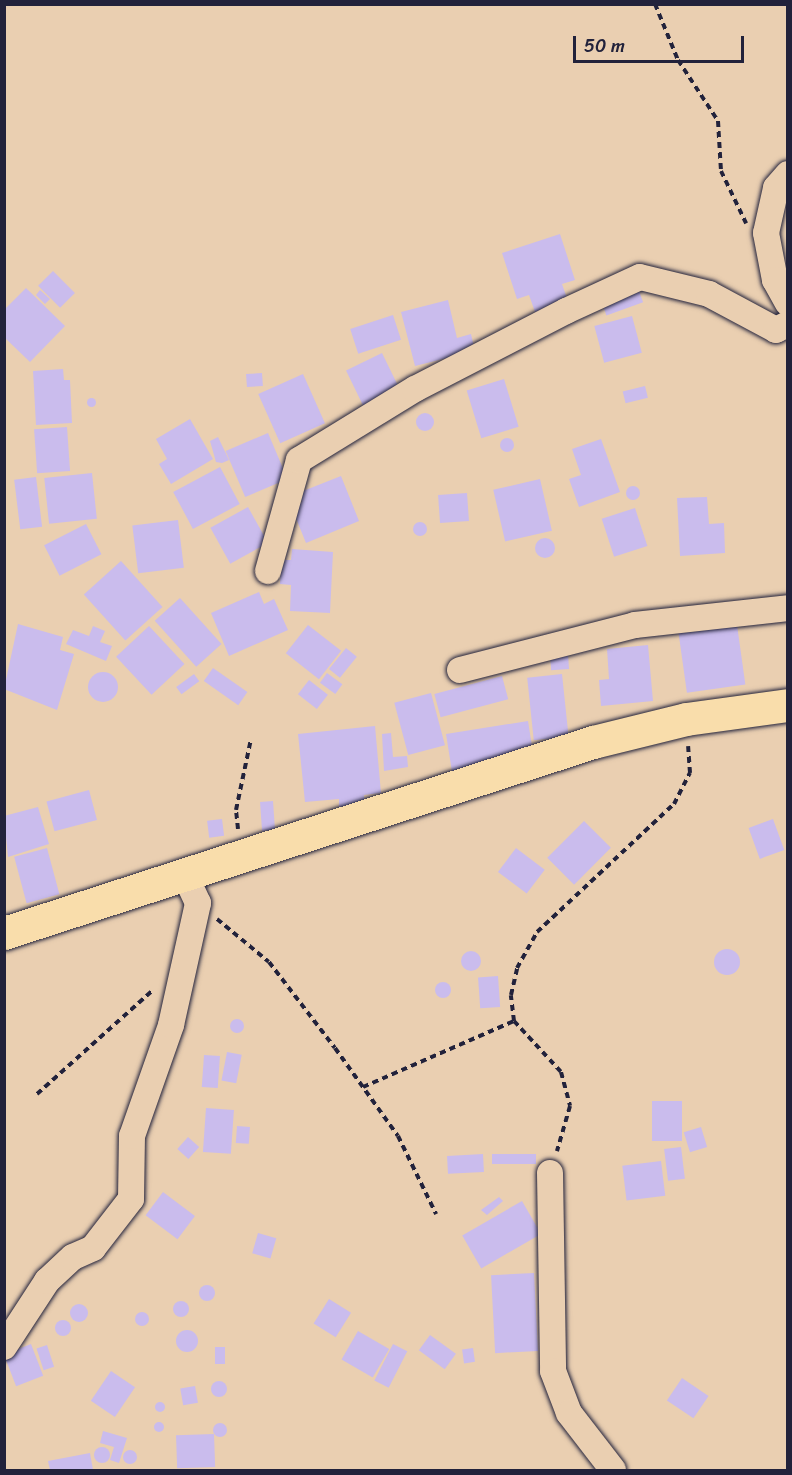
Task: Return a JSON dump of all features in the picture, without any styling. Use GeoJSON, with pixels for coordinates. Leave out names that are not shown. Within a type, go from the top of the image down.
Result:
{"type":"FeatureCollection","features":[{"type":"Feature","properties":{"kind":"highway"},"geometry":{"type":"LineString","coordinates":[[4,933],[593,742],[686,718],[788,705]]}},
{"type":"Feature","properties":{"kind":"street"},"geometry":{"type":"LineString","coordinates":[[788,174],[776,188],[766,233],[775,280],[788,303]]}},
{"type":"Feature","properties":{"kind":"street"},"geometry":{"type":"LineString","coordinates":[[268,571],[299,460],[415,389],[566,311],[640,277],[709,294],[776,330],[788,324]]}},
{"type":"Feature","properties":{"kind":"street"},"geometry":{"type":"LineString","coordinates":[[460,670],[635,625],[788,608]]}},
{"type":"Feature","properties":{"kind":"street"},"geometry":{"type":"LineString","coordinates":[[4,1347],[47,1281],[73,1257],[93,1248],[131,1199],[132,1136],[171,1025],[198,903],[184,873]]}},
{"type":"Feature","properties":{"kind":"street"},"geometry":{"type":"LineString","coordinates":[[550,1173],[553,1371],[569,1413],[613,1470]]}},
{"type":"Feature","properties":{"kind":"path"},"geometry":{"type":"LineString","coordinates":[[655,4],[678,60],[718,121],[726,190],[743,222],[766,233]]}},
{"type":"Feature","properties":{"kind":"path"},"geometry":{"type":"LineString","coordinates":[[550,1173],[570,1106],[561,1072],[514,1021],[511,995],[517,968],[537,932],[674,804],[690,773],[686,718]]}},
{"type":"Feature","properties":{"kind":"path"},"geometry":{"type":"LineString","coordinates":[[241,857],[236,810],[251,739]]}},
{"type":"Feature","properties":{"kind":"path"},"geometry":{"type":"LineString","coordinates":[[198,903],[269,962],[398,1136],[436,1214]]}},
{"type":"Feature","properties":{"kind":"path"},"geometry":{"type":"LineString","coordinates":[[37,1094],[123,1013],[182,970]]}},
{"type":"Feature","properties":{"kind":"path"},"geometry":{"type":"LineString","coordinates":[[363,1087],[514,1021]]}},
{"type":"Feature","properties":{"kind":"building"},"geometry":{"type":"Polygon","coordinates":[[[560,234],[575,280],[562,284],[568,301],[535,312],[529,295],[517,299],[502,253],[560,234]]]}},
{"type":"Feature","properties":{"kind":"building"},"geometry":{"type":"Polygon","coordinates":[[[53,271],[75,293],[60,308],[38,286],[53,271]]]}},
{"type":"Feature","properties":{"kind":"building"},"geometry":{"type":"Polygon","coordinates":[[[26,288],[65,326],[30,362],[4,337],[4,310],[26,288]]]}},
{"type":"Feature","properties":{"kind":"building"},"geometry":{"type":"Polygon","coordinates":[[[40,290],[50,299],[45,304],[36,295],[40,290]]]}},
{"type":"Feature","properties":{"kind":"building"},"geometry":{"type":"Polygon","coordinates":[[[639,291],[643,302],[606,316],[602,304],[639,291]]]}},
{"type":"Feature","properties":{"kind":"building"},"geometry":{"type":"Polygon","coordinates":[[[448,300],[457,338],[471,334],[475,351],[415,366],[401,312],[448,300]]]}},
{"type":"Feature","properties":{"kind":"building"},"geometry":{"type":"Polygon","coordinates":[[[393,315],[401,340],[358,354],[350,329],[393,315]]]}},
{"type":"Feature","properties":{"kind":"building"},"geometry":{"type":"Polygon","coordinates":[[[632,316],[642,353],[604,363],[594,326],[632,316]]]}},
{"type":"Feature","properties":{"kind":"building"},"geometry":{"type":"Polygon","coordinates":[[[382,353],[402,394],[366,412],[346,371],[382,353]]]}},
{"type":"Feature","properties":{"kind":"building"},"geometry":{"type":"Polygon","coordinates":[[[63,369],[64,380],[70,380],[72,423],[36,425],[33,371],[63,369]]]}},
{"type":"Feature","properties":{"kind":"building"},"geometry":{"type":"Polygon","coordinates":[[[262,373],[263,386],[247,387],[246,374],[262,373]]]}},
{"type":"Feature","properties":{"kind":"building"},"geometry":{"type":"Polygon","coordinates":[[[303,374],[325,423],[280,443],[258,394],[303,374]]]}},
{"type":"Feature","properties":{"kind":"building"},"geometry":{"type":"Polygon","coordinates":[[[504,379],[519,427],[481,438],[467,390],[504,379]]]}},
{"type":"Feature","properties":{"kind":"building"},"geometry":{"type":"Polygon","coordinates":[[[645,386],[648,398],[626,403],[623,392],[645,386]]]}},
{"type":"Feature","properties":{"kind":"building"},"geometry":{"type":"Polygon","coordinates":[[[91,397],[96,402],[91,407],[86,402],[91,397]]]}},
{"type":"Feature","properties":{"kind":"building"},"geometry":{"type":"Polygon","coordinates":[[[421,413],[429,413],[434,418],[432,429],[421,431],[416,426],[416,418],[421,413]]]}},
{"type":"Feature","properties":{"kind":"building"},"geometry":{"type":"Polygon","coordinates":[[[190,419],[213,459],[171,484],[159,464],[167,459],[156,439],[190,419]]]}},
{"type":"Feature","properties":{"kind":"building"},"geometry":{"type":"Polygon","coordinates":[[[67,427],[70,471],[37,473],[34,429],[67,427]]]}},
{"type":"Feature","properties":{"kind":"building"},"geometry":{"type":"Polygon","coordinates":[[[268,433],[288,479],[245,497],[226,451],[268,433]]]}},
{"type":"Feature","properties":{"kind":"building"},"geometry":{"type":"Polygon","coordinates":[[[218,437],[229,460],[222,463],[216,462],[210,441],[218,437]]]}},
{"type":"Feature","properties":{"kind":"building"},"geometry":{"type":"Polygon","coordinates":[[[507,438],[512,440],[514,445],[512,450],[507,452],[502,450],[500,445],[502,440],[507,438]]]}},
{"type":"Feature","properties":{"kind":"building"},"geometry":{"type":"Polygon","coordinates":[[[601,439],[620,492],[579,507],[569,479],[581,475],[572,449],[601,439]]]}},
{"type":"Feature","properties":{"kind":"building"},"geometry":{"type":"Polygon","coordinates":[[[220,467],[240,504],[193,529],[173,492],[220,467]]]}},
{"type":"Feature","properties":{"kind":"building"},"geometry":{"type":"Polygon","coordinates":[[[92,473],[97,519],[49,524],[44,478],[92,473]]]}},
{"type":"Feature","properties":{"kind":"building"},"geometry":{"type":"Polygon","coordinates":[[[341,476],[359,521],[306,543],[291,506],[302,502],[298,493],[341,476]]]}},
{"type":"Feature","properties":{"kind":"building"},"geometry":{"type":"Polygon","coordinates":[[[36,477],[42,527],[20,529],[14,480],[36,477]]]}},
{"type":"Feature","properties":{"kind":"building"},"geometry":{"type":"Polygon","coordinates":[[[540,479],[552,531],[505,541],[493,490],[540,479]]]}},
{"type":"Feature","properties":{"kind":"building"},"geometry":{"type":"Polygon","coordinates":[[[630,486],[636,486],[640,493],[636,500],[630,500],[626,496],[626,490],[630,486]]]}},
{"type":"Feature","properties":{"kind":"building"},"geometry":{"type":"Polygon","coordinates":[[[467,493],[469,521],[440,523],[438,495],[467,493]]]}},
{"type":"Feature","properties":{"kind":"building"},"geometry":{"type":"Polygon","coordinates":[[[707,497],[709,524],[724,523],[725,553],[680,556],[677,498],[707,497]]]}},
{"type":"Feature","properties":{"kind":"building"},"geometry":{"type":"Polygon","coordinates":[[[248,507],[268,543],[230,564],[210,528],[248,507]]]}},
{"type":"Feature","properties":{"kind":"building"},"geometry":{"type":"Polygon","coordinates":[[[635,508],[647,546],[614,557],[602,519],[635,508]]]}},
{"type":"Feature","properties":{"kind":"building"},"geometry":{"type":"Polygon","coordinates":[[[178,520],[184,568],[138,573],[132,526],[178,520]]]}},
{"type":"Feature","properties":{"kind":"building"},"geometry":{"type":"Polygon","coordinates":[[[417,522],[423,522],[427,529],[423,536],[417,536],[413,532],[413,526],[417,522]]]}},
{"type":"Feature","properties":{"kind":"building"},"geometry":{"type":"Polygon","coordinates":[[[86,524],[101,554],[60,576],[44,545],[86,524]]]}},
{"type":"Feature","properties":{"kind":"building"},"geometry":{"type":"Polygon","coordinates":[[[541,538],[549,538],[555,544],[555,552],[549,558],[541,558],[535,552],[535,544],[541,538]]]}},
{"type":"Feature","properties":{"kind":"building"},"geometry":{"type":"Polygon","coordinates":[[[292,549],[333,552],[330,613],[290,611],[291,585],[280,584],[281,560],[291,560],[292,549]]]}},
{"type":"Feature","properties":{"kind":"building"},"geometry":{"type":"Polygon","coordinates":[[[121,561],[162,607],[125,641],[84,594],[121,561]]]}},
{"type":"Feature","properties":{"kind":"building"},"geometry":{"type":"Polygon","coordinates":[[[259,592],[264,604],[274,599],[288,630],[229,656],[211,613],[259,592]]]}},
{"type":"Feature","properties":{"kind":"building"},"geometry":{"type":"Polygon","coordinates":[[[180,598],[221,644],[196,667],[155,621],[180,598]]]}},
{"type":"Feature","properties":{"kind":"building"},"geometry":{"type":"Polygon","coordinates":[[[18,624],[63,637],[60,650],[74,654],[57,710],[4,689],[18,624]]]}},
{"type":"Feature","properties":{"kind":"building"},"geometry":{"type":"Polygon","coordinates":[[[308,625],[341,651],[319,679],[286,653],[308,625]]]}},
{"type":"Feature","properties":{"kind":"building"},"geometry":{"type":"Polygon","coordinates":[[[737,625],[745,684],[687,693],[679,633],[737,625]]]}},
{"type":"Feature","properties":{"kind":"building"},"geometry":{"type":"Polygon","coordinates":[[[93,626],[105,631],[100,642],[112,646],[106,661],[66,644],[73,630],[89,636],[93,626]]]}},
{"type":"Feature","properties":{"kind":"building"},"geometry":{"type":"Polygon","coordinates":[[[149,626],[184,664],[152,695],[116,657],[149,626]]]}},
{"type":"Feature","properties":{"kind":"building"},"geometry":{"type":"Polygon","coordinates":[[[648,645],[653,701],[601,706],[599,680],[609,679],[607,649],[648,645]]]}},
{"type":"Feature","properties":{"kind":"building"},"geometry":{"type":"Polygon","coordinates":[[[346,648],[357,657],[340,678],[329,669],[346,648]]]}},
{"type":"Feature","properties":{"kind":"building"},"geometry":{"type":"Polygon","coordinates":[[[568,654],[569,669],[551,670],[550,655],[568,654]]]}},
{"type":"Feature","properties":{"kind":"building"},"geometry":{"type":"Polygon","coordinates":[[[213,668],[247,692],[238,705],[204,681],[213,668]]]}},
{"type":"Feature","properties":{"kind":"building"},"geometry":{"type":"Polygon","coordinates":[[[103,672],[114,676],[118,687],[114,698],[103,702],[92,698],[88,687],[92,676],[103,672]]]}},
{"type":"Feature","properties":{"kind":"building"},"geometry":{"type":"Polygon","coordinates":[[[327,673],[342,684],[335,694],[320,683],[327,673]]]}},
{"type":"Feature","properties":{"kind":"building"},"geometry":{"type":"Polygon","coordinates":[[[194,674],[199,681],[181,694],[176,687],[194,674]]]}},
{"type":"Feature","properties":{"kind":"building"},"geometry":{"type":"Polygon","coordinates":[[[562,674],[569,737],[534,740],[527,678],[562,674]]]}},
{"type":"Feature","properties":{"kind":"building"},"geometry":{"type":"Polygon","coordinates":[[[502,676],[508,699],[441,717],[434,694],[502,676]]]}},
{"type":"Feature","properties":{"kind":"building"},"geometry":{"type":"Polygon","coordinates":[[[309,680],[328,695],[317,709],[298,694],[309,680]]]}},
{"type":"Feature","properties":{"kind":"building"},"geometry":{"type":"Polygon","coordinates":[[[431,693],[445,745],[408,755],[394,703],[431,693]]]}},
{"type":"Feature","properties":{"kind":"building"},"geometry":{"type":"Polygon","coordinates":[[[528,721],[534,759],[452,772],[446,734],[528,721]]]}},
{"type":"Feature","properties":{"kind":"building"},"geometry":{"type":"Polygon","coordinates":[[[375,726],[381,793],[364,795],[365,804],[339,807],[339,799],[305,802],[298,734],[375,726]]]}},
{"type":"Feature","properties":{"kind":"building"},"geometry":{"type":"Polygon","coordinates":[[[391,733],[393,757],[407,756],[408,767],[384,771],[382,734],[391,733]]]}},
{"type":"Feature","properties":{"kind":"building"},"geometry":{"type":"Polygon","coordinates":[[[89,790],[97,820],[55,831],[46,801],[89,790]]]}},
{"type":"Feature","properties":{"kind":"building"},"geometry":{"type":"Polygon","coordinates":[[[273,801],[275,830],[262,831],[260,802],[273,801]]]}},
{"type":"Feature","properties":{"kind":"building"},"geometry":{"type":"Polygon","coordinates":[[[38,807],[49,844],[8,857],[4,816],[38,807]]]}},
{"type":"Feature","properties":{"kind":"building"},"geometry":{"type":"Polygon","coordinates":[[[222,819],[224,836],[209,838],[207,821],[222,819]]]}},
{"type":"Feature","properties":{"kind":"building"},"geometry":{"type":"Polygon","coordinates":[[[773,819],[784,850],[760,859],[749,828],[773,819]]]}},
{"type":"Feature","properties":{"kind":"building"},"geometry":{"type":"Polygon","coordinates":[[[584,821],[611,848],[574,885],[547,858],[584,821]]]}},
{"type":"Feature","properties":{"kind":"building"},"geometry":{"type":"Polygon","coordinates":[[[47,848],[59,894],[27,903],[14,857],[47,848]]]}},
{"type":"Feature","properties":{"kind":"building"},"geometry":{"type":"Polygon","coordinates":[[[516,848],[545,870],[527,894],[498,872],[516,848]]]}},
{"type":"Feature","properties":{"kind":"building"},"geometry":{"type":"Polygon","coordinates":[[[727,949],[736,953],[740,962],[736,971],[727,975],[718,971],[714,962],[718,953],[727,949]]]}},
{"type":"Feature","properties":{"kind":"building"},"geometry":{"type":"Polygon","coordinates":[[[471,951],[478,954],[481,961],[478,968],[471,971],[464,968],[461,961],[464,954],[471,951]]]}},
{"type":"Feature","properties":{"kind":"building"},"geometry":{"type":"Polygon","coordinates":[[[498,976],[500,1007],[480,1008],[478,977],[498,976]]]}},
{"type":"Feature","properties":{"kind":"building"},"geometry":{"type":"Polygon","coordinates":[[[443,982],[451,990],[443,998],[435,990],[443,982]]]}},
{"type":"Feature","properties":{"kind":"building"},"geometry":{"type":"Polygon","coordinates":[[[234,1019],[240,1019],[244,1026],[240,1033],[234,1033],[230,1029],[230,1023],[234,1019]]]}},
{"type":"Feature","properties":{"kind":"building"},"geometry":{"type":"Polygon","coordinates":[[[227,1052],[242,1055],[236,1083],[221,1080],[227,1052]]]}},
{"type":"Feature","properties":{"kind":"building"},"geometry":{"type":"Polygon","coordinates":[[[204,1055],[220,1056],[218,1088],[202,1087],[204,1055]]]}},
{"type":"Feature","properties":{"kind":"building"},"geometry":{"type":"Polygon","coordinates":[[[652,1101],[682,1101],[682,1141],[652,1141],[652,1101]]]}},
{"type":"Feature","properties":{"kind":"building"},"geometry":{"type":"Polygon","coordinates":[[[206,1108],[234,1110],[231,1154],[203,1152],[206,1108]]]}},
{"type":"Feature","properties":{"kind":"building"},"geometry":{"type":"Polygon","coordinates":[[[237,1126],[250,1127],[249,1144],[236,1143],[237,1126]]]}},
{"type":"Feature","properties":{"kind":"building"},"geometry":{"type":"Polygon","coordinates":[[[701,1127],[707,1147],[690,1152],[684,1132],[701,1127]]]}},
{"type":"Feature","properties":{"kind":"building"},"geometry":{"type":"Polygon","coordinates":[[[188,1137],[199,1147],[188,1159],[177,1149],[188,1137]]]}},
{"type":"Feature","properties":{"kind":"building"},"geometry":{"type":"Polygon","coordinates":[[[681,1147],[685,1179],[668,1181],[664,1149],[681,1147]]]}},
{"type":"Feature","properties":{"kind":"building"},"geometry":{"type":"Polygon","coordinates":[[[483,1154],[484,1172],[448,1174],[447,1156],[483,1154]]]}},
{"type":"Feature","properties":{"kind":"building"},"geometry":{"type":"Polygon","coordinates":[[[492,1154],[536,1154],[536,1164],[492,1164],[492,1154]]]}},
{"type":"Feature","properties":{"kind":"building"},"geometry":{"type":"Polygon","coordinates":[[[661,1161],[665,1196],[627,1200],[622,1166],[661,1161]]]}},
{"type":"Feature","properties":{"kind":"building"},"geometry":{"type":"Polygon","coordinates":[[[163,1192],[195,1216],[177,1239],[146,1215],[163,1192]]]}},
{"type":"Feature","properties":{"kind":"building"},"geometry":{"type":"Polygon","coordinates":[[[499,1197],[503,1201],[487,1215],[481,1210],[499,1197]]]}},
{"type":"Feature","properties":{"kind":"building"},"geometry":{"type":"Polygon","coordinates":[[[522,1201],[541,1234],[481,1268],[462,1236],[522,1201]]]}},
{"type":"Feature","properties":{"kind":"building"},"geometry":{"type":"Polygon","coordinates":[[[258,1233],[276,1238],[270,1258],[252,1253],[258,1233]]]}},
{"type":"Feature","properties":{"kind":"building"},"geometry":{"type":"Polygon","coordinates":[[[534,1273],[538,1351],[495,1353],[491,1275],[534,1273]]]}},
{"type":"Feature","properties":{"kind":"building"},"geometry":{"type":"Polygon","coordinates":[[[207,1285],[215,1293],[207,1301],[199,1293],[207,1285]]]}},
{"type":"Feature","properties":{"kind":"building"},"geometry":{"type":"Polygon","coordinates":[[[329,1299],[351,1313],[336,1337],[314,1324],[329,1299]]]}},
{"type":"Feature","properties":{"kind":"building"},"geometry":{"type":"Polygon","coordinates":[[[181,1301],[187,1303],[189,1309],[187,1315],[181,1317],[175,1315],[173,1309],[175,1303],[181,1301]]]}},
{"type":"Feature","properties":{"kind":"building"},"geometry":{"type":"Polygon","coordinates":[[[79,1304],[85,1307],[88,1313],[85,1319],[79,1322],[73,1319],[70,1313],[73,1307],[79,1304]]]}},
{"type":"Feature","properties":{"kind":"building"},"geometry":{"type":"Polygon","coordinates":[[[142,1312],[147,1314],[149,1319],[147,1324],[142,1326],[137,1324],[135,1319],[137,1314],[142,1312]]]}},
{"type":"Feature","properties":{"kind":"building"},"geometry":{"type":"Polygon","coordinates":[[[63,1320],[71,1328],[63,1336],[55,1328],[63,1320]]]}},
{"type":"Feature","properties":{"kind":"building"},"geometry":{"type":"Polygon","coordinates":[[[187,1330],[195,1333],[198,1341],[195,1349],[187,1352],[179,1349],[176,1341],[179,1333],[187,1330]]]}},
{"type":"Feature","properties":{"kind":"building"},"geometry":{"type":"Polygon","coordinates":[[[358,1331],[389,1349],[373,1378],[342,1360],[358,1331]]]}},
{"type":"Feature","properties":{"kind":"building"},"geometry":{"type":"Polygon","coordinates":[[[430,1335],[456,1354],[445,1369],[419,1350],[430,1335]]]}},
{"type":"Feature","properties":{"kind":"building"},"geometry":{"type":"Polygon","coordinates":[[[31,1344],[43,1376],[16,1386],[4,1354],[31,1344]]]}},
{"type":"Feature","properties":{"kind":"building"},"geometry":{"type":"Polygon","coordinates":[[[393,1344],[407,1351],[389,1388],[374,1381],[393,1344]]]}},
{"type":"Feature","properties":{"kind":"building"},"geometry":{"type":"Polygon","coordinates":[[[47,1345],[54,1367],[44,1370],[37,1348],[47,1345]]]}},
{"type":"Feature","properties":{"kind":"building"},"geometry":{"type":"Polygon","coordinates":[[[215,1347],[225,1347],[225,1364],[215,1364],[215,1347]]]}},
{"type":"Feature","properties":{"kind":"building"},"geometry":{"type":"Polygon","coordinates":[[[473,1348],[475,1362],[464,1363],[462,1350],[473,1348]]]}},
{"type":"Feature","properties":{"kind":"building"},"geometry":{"type":"Polygon","coordinates":[[[111,1371],[135,1387],[115,1417],[91,1401],[111,1371]]]}},
{"type":"Feature","properties":{"kind":"building"},"geometry":{"type":"Polygon","coordinates":[[[682,1378],[709,1396],[693,1418],[667,1400],[682,1378]]]}},
{"type":"Feature","properties":{"kind":"building"},"geometry":{"type":"Polygon","coordinates":[[[216,1381],[222,1381],[227,1389],[225,1395],[216,1397],[211,1392],[211,1386],[216,1381]]]}},
{"type":"Feature","properties":{"kind":"building"},"geometry":{"type":"Polygon","coordinates":[[[195,1386],[198,1403],[183,1405],[180,1389],[195,1386]]]}},
{"type":"Feature","properties":{"kind":"building"},"geometry":{"type":"Polygon","coordinates":[[[160,1402],[165,1407],[160,1412],[155,1407],[160,1402]]]}},
{"type":"Feature","properties":{"kind":"building"},"geometry":{"type":"Polygon","coordinates":[[[159,1422],[164,1427],[159,1432],[154,1427],[159,1422]]]}},
{"type":"Feature","properties":{"kind":"building"},"geometry":{"type":"Polygon","coordinates":[[[220,1423],[225,1425],[227,1430],[225,1435],[220,1437],[215,1435],[213,1430],[215,1425],[220,1423]]]}},
{"type":"Feature","properties":{"kind":"building"},"geometry":{"type":"Polygon","coordinates":[[[103,1431],[127,1438],[119,1463],[110,1460],[114,1447],[100,1443],[103,1431]]]}},
{"type":"Feature","properties":{"kind":"building"},"geometry":{"type":"Polygon","coordinates":[[[214,1434],[215,1467],[177,1468],[176,1435],[214,1434]]]}},
{"type":"Feature","properties":{"kind":"building"},"geometry":{"type":"Polygon","coordinates":[[[102,1447],[110,1455],[102,1463],[94,1455],[102,1447]]]}},
{"type":"Feature","properties":{"kind":"building"},"geometry":{"type":"Polygon","coordinates":[[[130,1450],[135,1452],[137,1457],[135,1462],[130,1464],[125,1462],[123,1457],[125,1452],[130,1450]]]}},
{"type":"Feature","properties":{"kind":"building"},"geometry":{"type":"Polygon","coordinates":[[[90,1453],[93,1470],[50,1470],[48,1461],[90,1453]]]}}]}
